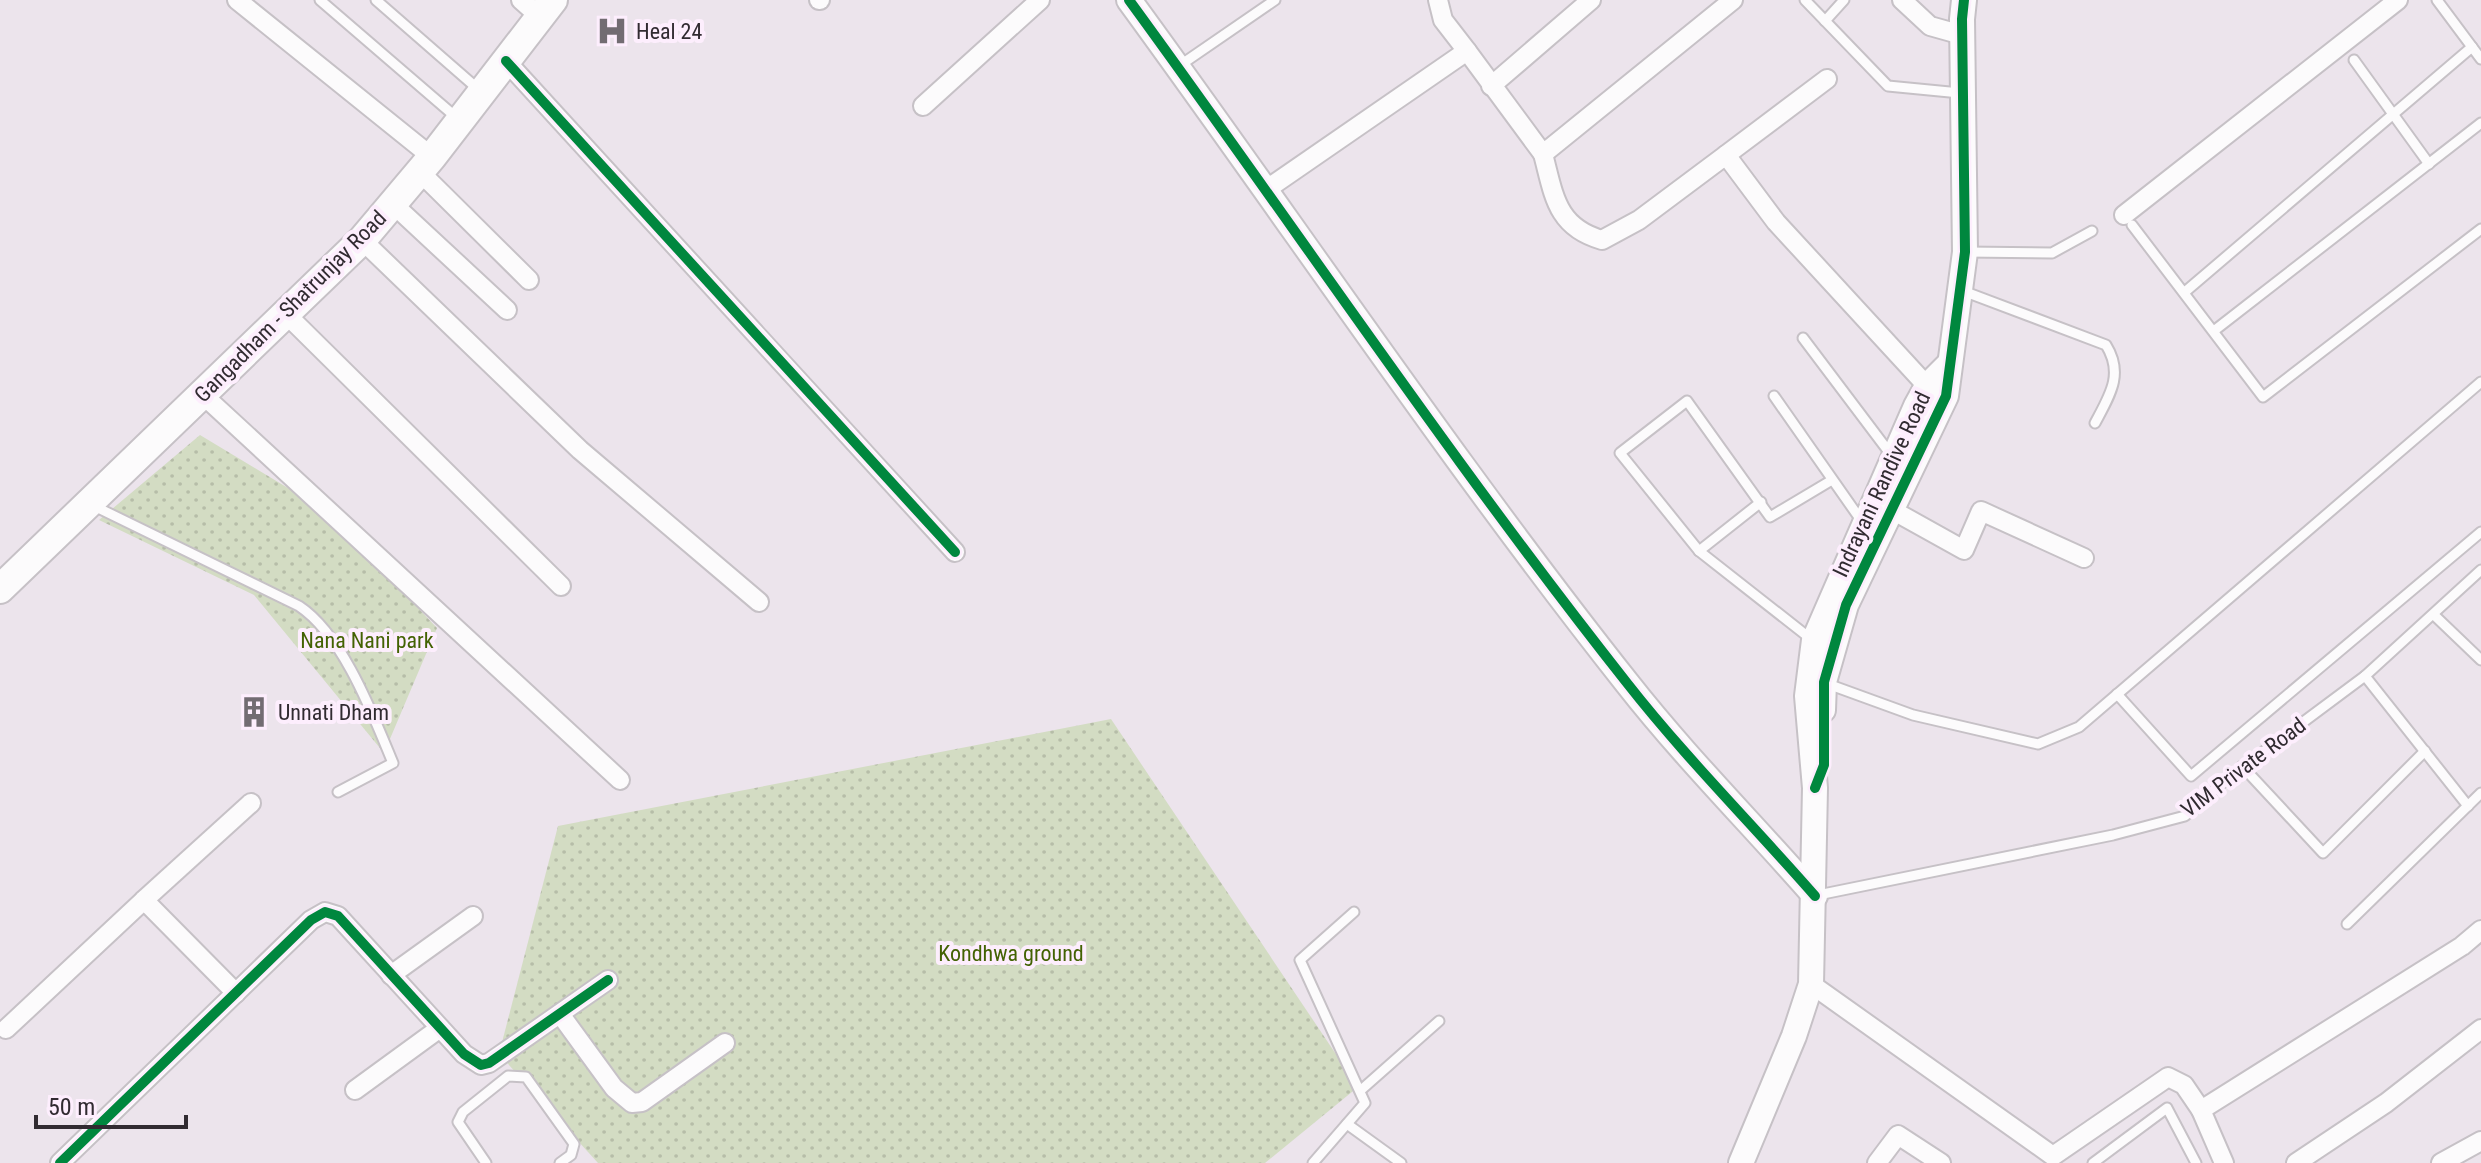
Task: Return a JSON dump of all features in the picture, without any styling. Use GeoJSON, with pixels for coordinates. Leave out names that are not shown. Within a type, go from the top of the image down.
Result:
{"type":"FeatureCollection","features":[{"type":"Feature","properties":{"kind":"main road","name":"Gangadham - Shatrunjay Road"},"geometry":{"type":"LineString","coordinates":[[0,589],[362,240],[506,61],[538,5]]}},
{"type":"Feature","properties":{"kind":"street"},"geometry":{"type":"LineString","coordinates":[[237,0],[426,164],[529,280]]}},
{"type":"Feature","properties":{"kind":"street"},"geometry":{"type":"LineString","coordinates":[[923,106],[1040,0]]}},
{"type":"Feature","properties":{"kind":"street"},"geometry":{"type":"LineString","coordinates":[[1129,0],[1267,189],[1442,439],[1629,686],[1815,896]]}},
{"type":"Feature","properties":{"kind":"street"},"geometry":{"type":"LineString","coordinates":[[1438,0],[1443,20],[1543,154],[1553,196],[1564,219],[1584,235],[1602,240],[1639,220],[1827,79]]}},
{"type":"Feature","properties":{"kind":"street"},"geometry":{"type":"LineString","coordinates":[[1491,86],[1591,0]]}},
{"type":"Feature","properties":{"kind":"street"},"geometry":{"type":"LineString","coordinates":[[1543,154],[1733,0]]}},
{"type":"Feature","properties":{"kind":"street"},"geometry":{"type":"LineString","coordinates":[[1902,0],[1930,26],[1962,35]]}},
{"type":"Feature","properties":{"kind":"street","name":"Indrayani Randive Road"},"geometry":{"type":"LineString","coordinates":[[1816,677],[1846,605],[1892,510],[1936,391],[1950,363],[1965,252],[1964,0]]}},
{"type":"Feature","properties":{"kind":"street"},"geometry":{"type":"LineString","coordinates":[[2128,220],[2398,0]]}},
{"type":"Feature","properties":{"kind":"street"},"geometry":{"type":"LineString","coordinates":[[1267,189],[1467,51]]}},
{"type":"Feature","properties":{"kind":"street"},"geometry":{"type":"LineString","coordinates":[[506,61],[955,552]]}},
{"type":"Feature","properties":{"kind":"street"},"geometry":{"type":"LineString","coordinates":[[1726,155],[1776,222],[1936,391]]}},
{"type":"Feature","properties":{"kind":"street"},"geometry":{"type":"LineString","coordinates":[[393,204],[507,310]]}},
{"type":"Feature","properties":{"kind":"street"},"geometry":{"type":"LineString","coordinates":[[362,240],[580,450],[759,602]]}},
{"type":"Feature","properties":{"kind":"street"},"geometry":{"type":"LineString","coordinates":[[285,313],[561,586]]}},
{"type":"Feature","properties":{"kind":"street","name":"Indrayani Randive Road"},"geometry":{"type":"LineString","coordinates":[[1741,1163],[1794,1036],[1811,984],[1815,896],[1815,788],[1810,764],[1816,677],[1814,640],[1892,456],[1936,391]]}},
{"type":"Feature","properties":{"kind":"street"},"geometry":{"type":"LineString","coordinates":[[202,394],[620,780]]}},
{"type":"Feature","properties":{"kind":"street"},"geometry":{"type":"LineString","coordinates":[[1892,510],[1964,550],[1981,511],[2084,558]]}},
{"type":"Feature","properties":{"kind":"street"},"geometry":{"type":"LineString","coordinates":[[6,1029],[251,803]]}},
{"type":"Feature","properties":{"kind":"street"},"geometry":{"type":"LineString","coordinates":[[144,900],[236,993]]}},
{"type":"Feature","properties":{"kind":"street"},"geometry":{"type":"LineString","coordinates":[[60,1163],[311,920],[325,912],[338,916],[473,1063],[481,1065],[489,1063],[608,980]]}},
{"type":"Feature","properties":{"kind":"street"},"geometry":{"type":"LineString","coordinates":[[391,975],[473,916]]}},
{"type":"Feature","properties":{"kind":"street"},"geometry":{"type":"LineString","coordinates":[[2201,1110],[2258,1071],[2329,1033],[2481,930]]}},
{"type":"Feature","properties":{"kind":"street"},"geometry":{"type":"LineString","coordinates":[[1811,984],[2048,1160],[2168,1077],[2184,1085],[2201,1110],[2224,1163]]}},
{"type":"Feature","properties":{"kind":"street"},"geometry":{"type":"LineString","coordinates":[[560,1014],[614,1088],[632,1103],[642,1102],[725,1043]]}},
{"type":"Feature","properties":{"kind":"street"},"geometry":{"type":"LineString","coordinates":[[355,1090],[440,1028]]}},
{"type":"Feature","properties":{"kind":"street"},"geometry":{"type":"LineString","coordinates":[[2296,1163],[2386,1103],[2481,1029]]}},
{"type":"Feature","properties":{"kind":"street"},"geometry":{"type":"LineString","coordinates":[[1877,1163],[1898,1135],[1941,1163]]}},
{"type":"Feature","properties":{"kind":"street"},"geometry":{"type":"LineString","coordinates":[[2441,1163],[2481,1141]]}},
{"type":"Feature","properties":{"kind":"lane"},"geometry":{"type":"LineString","coordinates":[[320,0],[460,121]]}},
{"type":"Feature","properties":{"kind":"lane"},"geometry":{"type":"LineString","coordinates":[[376,0],[481,91]]}},
{"type":"Feature","properties":{"kind":"lane"},"geometry":{"type":"LineString","coordinates":[[1178,67],[1275,0]]}},
{"type":"Feature","properties":{"kind":"lane"},"geometry":{"type":"LineString","coordinates":[[1805,0],[1888,86],[1963,94]]}},
{"type":"Feature","properties":{"kind":"lane"},"geometry":{"type":"LineString","coordinates":[[1825,21],[1844,0]]}},
{"type":"Feature","properties":{"kind":"lane"},"geometry":{"type":"LineString","coordinates":[[2437,0],[2481,59]]}},
{"type":"Feature","properties":{"kind":"lane"},"geometry":{"type":"LineString","coordinates":[[2186,291],[2472,47]]}},
{"type":"Feature","properties":{"kind":"lane"},"geometry":{"type":"LineString","coordinates":[[2354,60],[2429,164]]}},
{"type":"Feature","properties":{"kind":"lane"},"geometry":{"type":"LineString","coordinates":[[2215,330],[2481,123]]}},
{"type":"Feature","properties":{"kind":"lane"},"geometry":{"type":"LineString","coordinates":[[2128,220],[2186,291],[2263,397],[2481,229]]}},
{"type":"Feature","properties":{"kind":"lane"},"geometry":{"type":"LineString","coordinates":[[1965,252],[2052,253],[2092,231]]}},
{"type":"Feature","properties":{"kind":"lane"},"geometry":{"type":"LineString","coordinates":[[1960,290],[2106,345],[2116,361],[2112,390],[2095,423]]}},
{"type":"Feature","properties":{"kind":"lane"},"geometry":{"type":"LineString","coordinates":[[1803,338],[1892,456]]}},
{"type":"Feature","properties":{"kind":"lane"},"geometry":{"type":"LineString","coordinates":[[1816,677],[1913,715],[2038,744],[2079,727],[2481,382]]}},
{"type":"Feature","properties":{"kind":"lane"},"geometry":{"type":"LineString","coordinates":[[1774,396],[1863,523]]}},
{"type":"Feature","properties":{"kind":"lane"},"geometry":{"type":"LineString","coordinates":[[1814,640],[1787,623],[1699,551],[1620,453],[1687,401],[1770,517],[1832,480]]}},
{"type":"Feature","properties":{"kind":"lane"},"geometry":{"type":"LineString","coordinates":[[1699,551],[1761,502]]}},
{"type":"Feature","properties":{"kind":"lane"},"geometry":{"type":"LineString","coordinates":[[88,504],[299,606],[323,624],[373,714],[393,763],[338,792]]}},
{"type":"Feature","properties":{"kind":"lane"},"geometry":{"type":"LineString","coordinates":[[2117,694],[2191,776],[2481,532]]}},
{"type":"Feature","properties":{"kind":"lane","name":"VIM Private Road"},"geometry":{"type":"LineString","coordinates":[[1815,896],[2113,835],[2185,816],[2242,766],[2365,676],[2481,570]]}},
{"type":"Feature","properties":{"kind":"lane"},"geometry":{"type":"LineString","coordinates":[[2434,615],[2481,660]]}},
{"type":"Feature","properties":{"kind":"lane"},"geometry":{"type":"LineString","coordinates":[[2365,676],[2468,806]]}},
{"type":"Feature","properties":{"kind":"lane"},"geometry":{"type":"LineString","coordinates":[[2242,766],[2323,853],[2425,751]]}},
{"type":"Feature","properties":{"kind":"lane"},"geometry":{"type":"LineString","coordinates":[[2347,924],[2481,793]]}},
{"type":"Feature","properties":{"kind":"lane"},"geometry":{"type":"LineString","coordinates":[[1313,1163],[1365,1103],[1300,960],[1354,912]]}},
{"type":"Feature","properties":{"kind":"lane"},"geometry":{"type":"LineString","coordinates":[[1361,1090],[1439,1021]]}},
{"type":"Feature","properties":{"kind":"lane"},"geometry":{"type":"LineString","coordinates":[[486,1163],[458,1122],[463,1112],[508,1076],[526,1077],[574,1144],[571,1155],[560,1163]]}},
{"type":"Feature","properties":{"kind":"lane"},"geometry":{"type":"LineString","coordinates":[[2093,1163],[2167,1108],[2196,1163]]}},
{"type":"Feature","properties":{"kind":"lane"},"geometry":{"type":"LineString","coordinates":[[1347,1124],[1401,1163]]}},
{"type":"Feature","properties":{"kind":"green space","name":"Nana Nani park"},"geometry":{"type":"Polygon","coordinates":[[[200,435],[326,511],[437,628],[384,753],[254,595],[99,520],[200,435]]]}},
{"type":"Feature","properties":{"kind":"green space","name":"Kondhwa ground"},"geometry":{"type":"Polygon","coordinates":[[[1111,719],[1358,1087],[1265,1163],[598,1163],[499,1054],[558,826],[1111,719]]]}},
{"type":"Feature","properties":{"kind":"cycle path"},"geometry":{"type":"LineString","coordinates":[[1129,0],[1436,430],[1562,600],[1672,738],[1815,896]]}},
{"type":"Feature","properties":{"kind":"cycle path"},"geometry":{"type":"LineString","coordinates":[[1815,788],[1824,765],[1824,682],[1846,605],[1946,396],[1965,252],[1964,0]]}},
{"type":"Feature","properties":{"kind":"cycle path"},"geometry":{"type":"LineString","coordinates":[[506,61],[955,552]]}},
{"type":"Feature","properties":{"kind":"cycle path"},"geometry":{"type":"LineString","coordinates":[[60,1163],[311,920],[325,912],[338,916],[464,1054],[481,1065],[489,1063],[608,980]]}},
{"type":"Feature","properties":{"kind":"place","name":"Heal 24"},"geometry":{"type":"Point","coordinates":[612,31]}},
{"type":"Feature","properties":{"kind":"place","name":"Unnati Dham"},"geometry":{"type":"Point","coordinates":[254,712]}}]}
